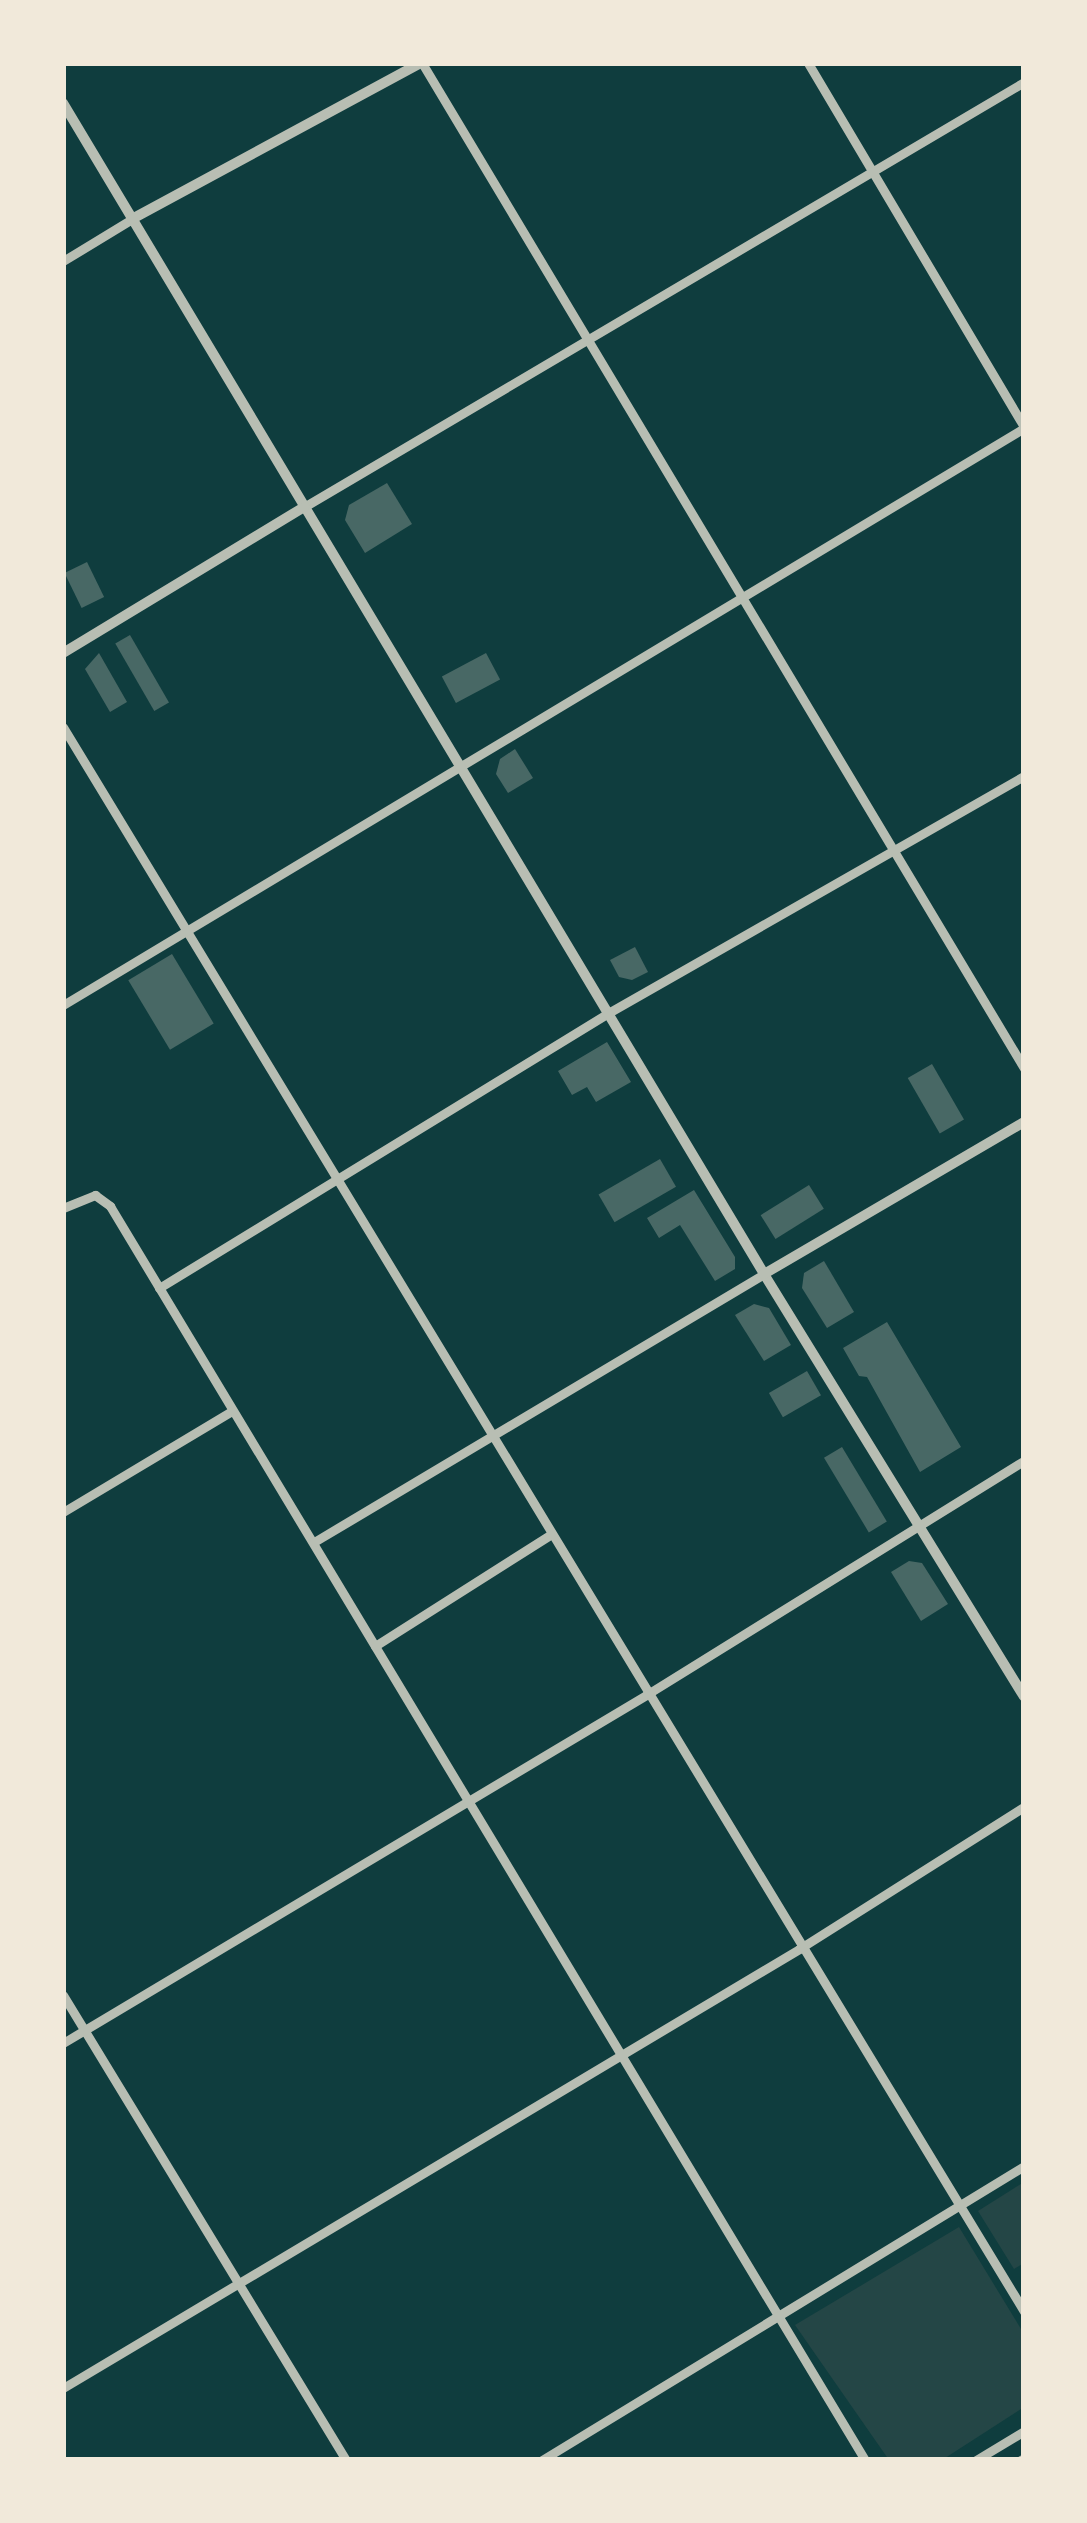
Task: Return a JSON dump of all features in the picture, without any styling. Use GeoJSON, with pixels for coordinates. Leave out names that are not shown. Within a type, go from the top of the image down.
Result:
{"type":"FeatureCollection","features":[{"type":"Feature","properties":{"kind":"street"},"geometry":{"type":"LineString","coordinates":[[63,261],[421,63],[1024,1068]]}},
{"type":"Feature","properties":{"kind":"street"},"geometry":{"type":"LineString","coordinates":[[63,1005],[1024,428],[808,63]]}},
{"type":"Feature","properties":{"kind":"street"},"geometry":{"type":"LineString","coordinates":[[63,652],[1024,82]]}},
{"type":"Feature","properties":{"kind":"street"},"geometry":{"type":"LineString","coordinates":[[63,103],[764,1274],[1024,1696]]}},
{"type":"Feature","properties":{"kind":"street"},"geometry":{"type":"LineString","coordinates":[[63,728],[340,1178],[646,1696],[1024,2311]]}},
{"type":"Feature","properties":{"kind":"street"},"geometry":{"type":"LineString","coordinates":[[159,1288],[610,1012],[1024,776]]}},
{"type":"Feature","properties":{"kind":"street"},"geometry":{"type":"LineString","coordinates":[[314,1543],[1024,1122]]}},
{"type":"Feature","properties":{"kind":"street"},"geometry":{"type":"LineString","coordinates":[[63,1208],[95,1195],[110,1206],[865,2460]]}},
{"type":"Feature","properties":{"kind":"street"},"geometry":{"type":"LineString","coordinates":[[63,1512],[232,1411]]}},
{"type":"Feature","properties":{"kind":"street"},"geometry":{"type":"LineString","coordinates":[[63,2043],[646,1696],[1024,1461]]}},
{"type":"Feature","properties":{"kind":"street"},"geometry":{"type":"LineString","coordinates":[[375,1646],[550,1534]]}},
{"type":"Feature","properties":{"kind":"street"},"geometry":{"type":"LineString","coordinates":[[63,2388],[800,1948],[1024,1807]]}},
{"type":"Feature","properties":{"kind":"street"},"geometry":{"type":"LineString","coordinates":[[63,1995],[346,2460]]}},
{"type":"Feature","properties":{"kind":"street"},"geometry":{"type":"LineString","coordinates":[[542,2460],[1024,2166]]}},
{"type":"Feature","properties":{"kind":"street"},"geometry":{"type":"LineString","coordinates":[[976,2460],[1024,2431]]}},
{"type":"Feature","properties":{"kind":"shaded area"},"geometry":{"type":"Polygon","coordinates":[[[1024,2182],[1024,2263],[1014,2269],[978,2211],[1024,2182]]]}},
{"type":"Feature","properties":{"kind":"shaded area"},"geometry":{"type":"Polygon","coordinates":[[[959,2227],[1024,2334],[1024,2407],[942,2460],[889,2460],[795,2325],[959,2227]]]}},
{"type":"Feature","properties":{"kind":"building"},"geometry":{"type":"Polygon","coordinates":[[[387,483],[412,524],[365,553],[345,520],[349,505],[387,483]]]}},
{"type":"Feature","properties":{"kind":"building"},"geometry":{"type":"Polygon","coordinates":[[[87,562],[104,597],[82,608],[65,573],[87,562]]]}},
{"type":"Feature","properties":{"kind":"building"},"geometry":{"type":"Polygon","coordinates":[[[130,635],[169,703],[154,711],[115,644],[130,635]]]}},
{"type":"Feature","properties":{"kind":"building"},"geometry":{"type":"Polygon","coordinates":[[[99,653],[127,702],[110,712],[85,669],[99,653]]]}},
{"type":"Feature","properties":{"kind":"building"},"geometry":{"type":"Polygon","coordinates":[[[486,653],[500,679],[456,703],[442,676],[486,653]]]}},
{"type":"Feature","properties":{"kind":"building"},"geometry":{"type":"Polygon","coordinates":[[[515,749],[533,778],[508,793],[496,774],[500,759],[515,749]]]}},
{"type":"Feature","properties":{"kind":"building"},"geometry":{"type":"Polygon","coordinates":[[[635,947],[648,972],[632,980],[619,977],[610,960],[635,947]]]}},
{"type":"Feature","properties":{"kind":"building"},"geometry":{"type":"Polygon","coordinates":[[[172,954],[214,1023],[170,1050],[128,980],[172,954]]]}},
{"type":"Feature","properties":{"kind":"building"},"geometry":{"type":"Polygon","coordinates":[[[607,1042],[631,1082],[596,1102],[587,1087],[572,1095],[558,1071],[607,1042]]]}},
{"type":"Feature","properties":{"kind":"building"},"geometry":{"type":"Polygon","coordinates":[[[932,1064],[964,1119],[940,1133],[908,1078],[932,1064]]]}},
{"type":"Feature","properties":{"kind":"building"},"geometry":{"type":"Polygon","coordinates":[[[660,1159],[676,1187],[615,1222],[599,1194],[660,1159]]]}},
{"type":"Feature","properties":{"kind":"building"},"geometry":{"type":"Polygon","coordinates":[[[809,1185],[824,1209],[775,1239],[761,1215],[809,1185]]]}},
{"type":"Feature","properties":{"kind":"building"},"geometry":{"type":"Polygon","coordinates":[[[694,1190],[735,1257],[735,1269],[715,1281],[680,1225],[659,1238],[647,1218],[694,1190]]]}},
{"type":"Feature","properties":{"kind":"building"},"geometry":{"type":"Polygon","coordinates":[[[824,1261],[854,1312],[827,1328],[802,1288],[804,1273],[824,1261]]]}},
{"type":"Feature","properties":{"kind":"building"},"geometry":{"type":"Polygon","coordinates":[[[754,1304],[769,1308],[791,1345],[764,1361],[735,1315],[754,1304]]]}},
{"type":"Feature","properties":{"kind":"building"},"geometry":{"type":"Polygon","coordinates":[[[887,1322],[961,1447],[920,1472],[867,1377],[859,1376],[843,1348],[887,1322]]]}},
{"type":"Feature","properties":{"kind":"building"},"geometry":{"type":"Polygon","coordinates":[[[807,1371],[821,1395],[783,1417],[769,1393],[807,1371]]]}},
{"type":"Feature","properties":{"kind":"building"},"geometry":{"type":"Polygon","coordinates":[[[842,1447],[887,1522],[869,1532],[824,1458],[842,1447]]]}},
{"type":"Feature","properties":{"kind":"building"},"geometry":{"type":"Polygon","coordinates":[[[909,1561],[922,1563],[948,1604],[921,1621],[891,1572],[909,1561]]]}}]}
